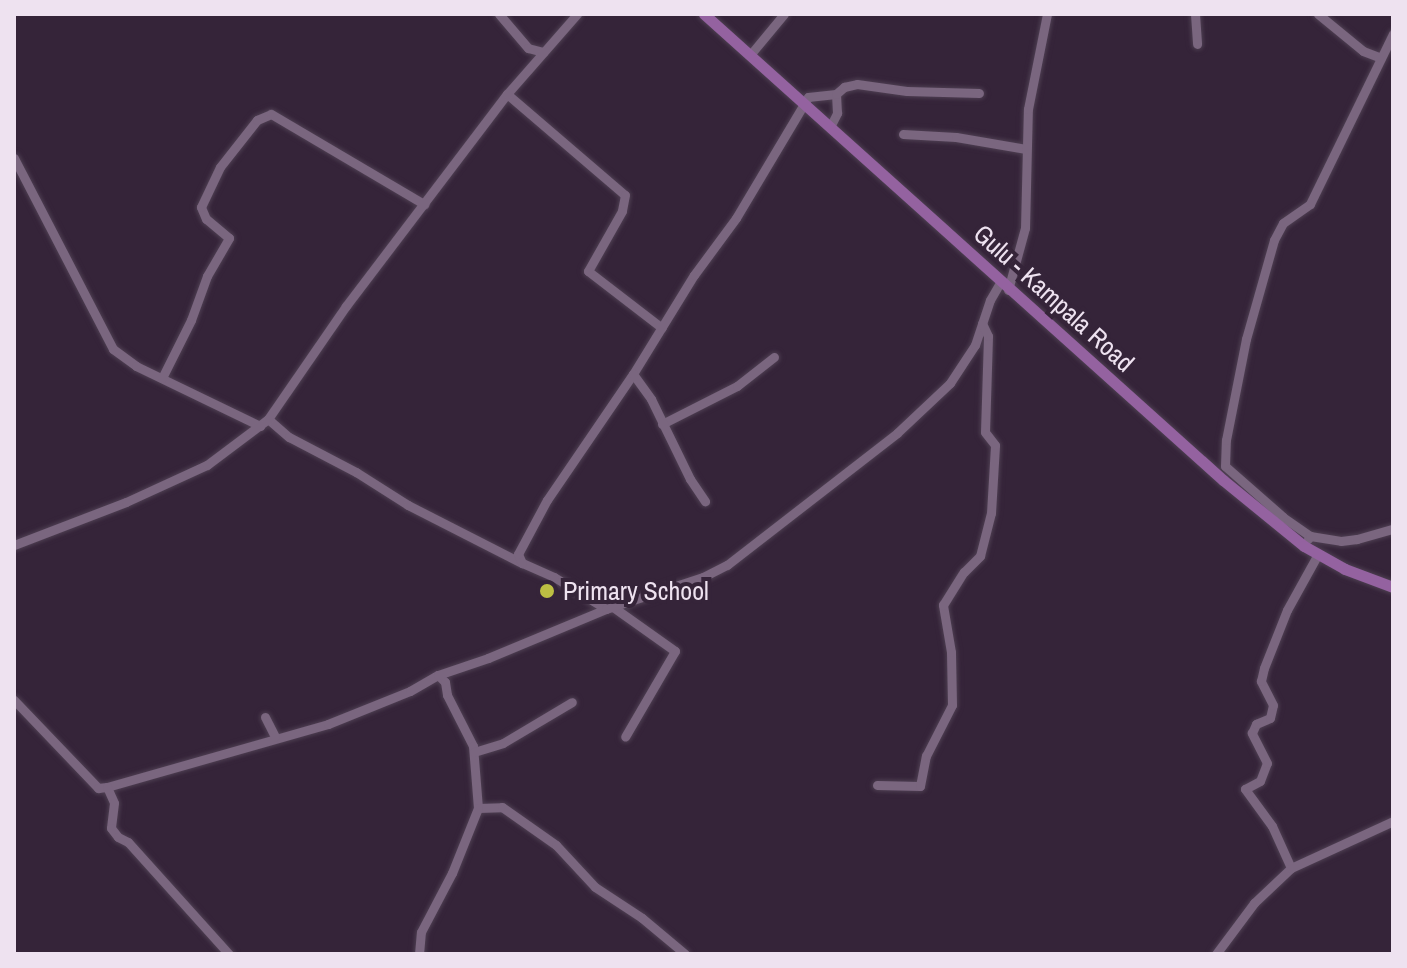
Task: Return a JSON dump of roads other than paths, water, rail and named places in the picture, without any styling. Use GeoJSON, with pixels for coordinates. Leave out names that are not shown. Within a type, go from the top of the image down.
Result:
{"type":"FeatureCollection","features":[{"type":"Feature","properties":{"kind":"main road","name":"Gulu - Kampala Road"},"geometry":{"type":"LineString","coordinates":[[704,14],[1004,287],[1307,541],[1318,554],[1393,587]]}},
{"type":"Feature","properties":{"kind":"street"},"geometry":{"type":"LineString","coordinates":[[499,14],[528,48],[543,52]]}},
{"type":"Feature","properties":{"kind":"street"},"geometry":{"type":"LineString","coordinates":[[14,545],[126,502],[207,465],[264,422],[346,306],[507,94],[577,14]]}},
{"type":"Feature","properties":{"kind":"street"},"geometry":{"type":"LineString","coordinates":[[750,55],[784,14]]}},
{"type":"Feature","properties":{"kind":"street"},"geometry":{"type":"LineString","coordinates":[[1195,14],[1197,44]]}},
{"type":"Feature","properties":{"kind":"street"},"geometry":{"type":"LineString","coordinates":[[1318,14],[1363,51],[1381,58]]}},
{"type":"Feature","properties":{"kind":"street"},"geometry":{"type":"LineString","coordinates":[[14,700],[98,788],[107,787],[328,724],[609,608],[703,577],[727,565],[897,433],[950,383],[975,345],[982,323],[1004,287],[1025,228],[1028,109],[1044,15]]}},
{"type":"Feature","properties":{"kind":"street"},"geometry":{"type":"LineString","coordinates":[[1393,34],[1310,204],[1283,223],[1274,240],[1246,339],[1223,455],[1229,470],[1307,541],[1341,541],[1393,529]]}},
{"type":"Feature","properties":{"kind":"street"},"geometry":{"type":"LineString","coordinates":[[522,563],[518,554],[522,542],[694,275],[736,218],[808,97],[836,94],[844,87],[857,84],[907,91],[979,93]]}},
{"type":"Feature","properties":{"kind":"street"},"geometry":{"type":"LineString","coordinates":[[507,94],[625,195],[622,211],[588,271],[662,328]]}},
{"type":"Feature","properties":{"kind":"street"},"geometry":{"type":"LineString","coordinates":[[830,127],[837,113],[836,94]]}},
{"type":"Feature","properties":{"kind":"street"},"geometry":{"type":"LineString","coordinates":[[162,378],[191,320],[207,276],[229,238],[206,219],[201,207],[220,167],[257,120],[271,114],[424,204]]}},
{"type":"Feature","properties":{"kind":"street"},"geometry":{"type":"LineString","coordinates":[[903,134],[956,137],[1026,149]]}},
{"type":"Feature","properties":{"kind":"street"},"geometry":{"type":"LineString","coordinates":[[14,158],[113,349],[162,378],[264,422],[356,472],[408,505],[554,577],[578,595],[609,608],[675,651],[638,720],[625,737]]}},
{"type":"Feature","properties":{"kind":"street"},"geometry":{"type":"LineString","coordinates":[[877,785],[920,786],[926,756],[952,705],[951,652],[943,605],[958,580],[980,556],[987,539],[991,513],[995,445],[985,432],[988,336],[982,323]]}},
{"type":"Feature","properties":{"kind":"street"},"geometry":{"type":"LineString","coordinates":[[662,424],[737,386],[774,357]]}},
{"type":"Feature","properties":{"kind":"street"},"geometry":{"type":"LineString","coordinates":[[633,374],[651,399],[705,501]]}},
{"type":"Feature","properties":{"kind":"street"},"geometry":{"type":"LineString","coordinates":[[1291,868],[1284,860],[1272,826],[1245,789],[1260,781],[1267,763],[1252,733],[1256,724],[1270,718],[1273,705],[1261,681],[1264,668],[1287,610],[1318,554]]}},
{"type":"Feature","properties":{"kind":"street"},"geometry":{"type":"LineString","coordinates":[[578,595],[589,616]]}},
{"type":"Feature","properties":{"kind":"street"},"geometry":{"type":"LineString","coordinates":[[419,954],[421,932],[452,873],[478,808],[474,752],[442,678]]}},
{"type":"Feature","properties":{"kind":"street"},"geometry":{"type":"LineString","coordinates":[[474,752],[503,743],[572,702]]}},
{"type":"Feature","properties":{"kind":"street"},"geometry":{"type":"LineString","coordinates":[[265,717],[275,737]]}},
{"type":"Feature","properties":{"kind":"street"},"geometry":{"type":"LineString","coordinates":[[107,787],[114,803],[111,828],[118,837],[128,842],[229,954]]}},
{"type":"Feature","properties":{"kind":"street"},"geometry":{"type":"LineString","coordinates":[[478,808],[502,807],[556,845],[595,887],[642,918],[685,954]]}},
{"type":"Feature","properties":{"kind":"street"},"geometry":{"type":"LineString","coordinates":[[1216,954],[1254,903],[1291,868],[1393,821]]}},
{"type":"Feature","properties":{"kind":"place","name":"Primary School"},"geometry":{"type":"Point","coordinates":[547,591]}}]}
